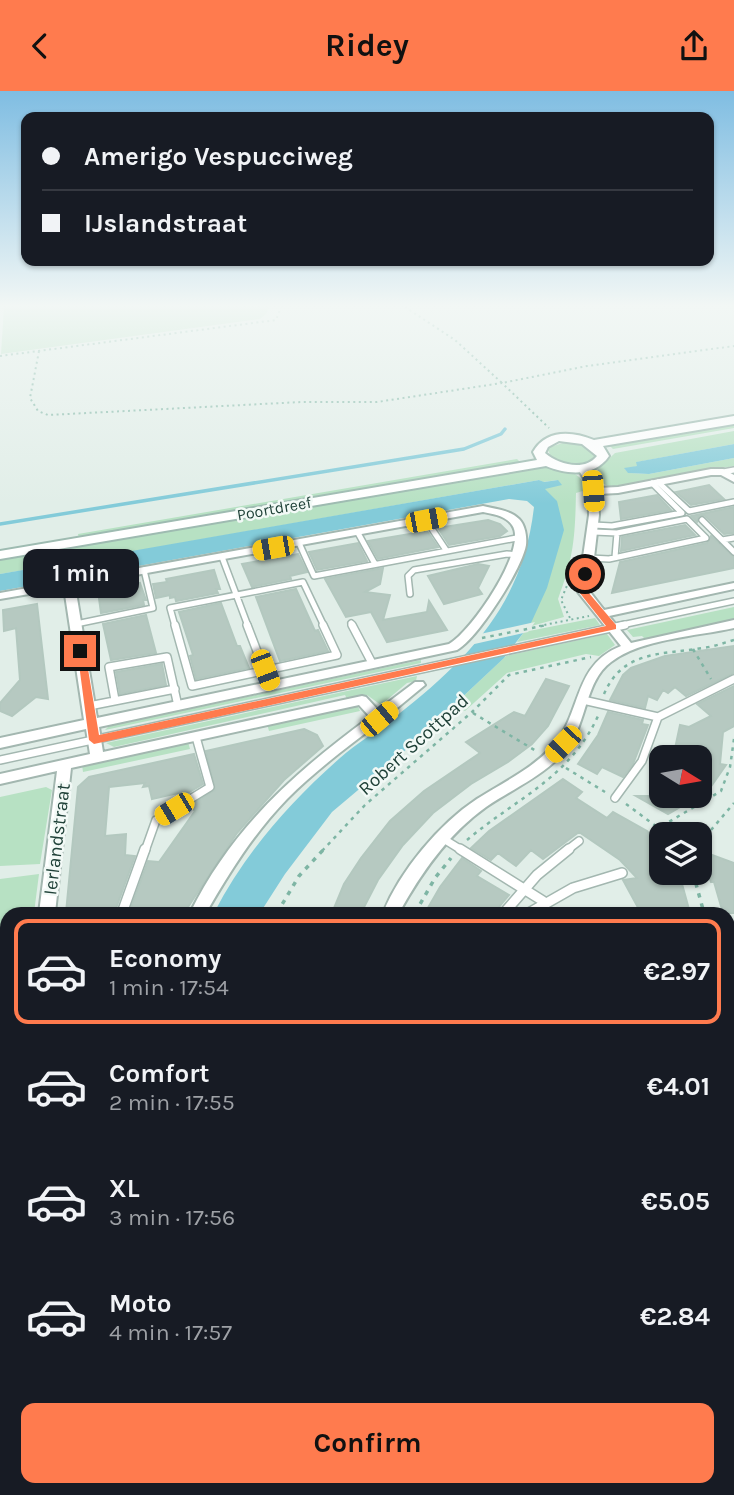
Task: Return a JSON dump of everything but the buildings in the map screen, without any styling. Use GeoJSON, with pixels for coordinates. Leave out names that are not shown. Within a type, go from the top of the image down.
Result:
{"type":"FeatureCollection","features":[{"type":"Feature","properties":{"kind":"main road"},"geometry":{"type":"LineString","coordinates":[[598,448],[734,421]]}},
{"type":"Feature","properties":{"kind":"main road"},"geometry":{"type":"LineString","coordinates":[[598,448],[734,429]]}},
{"type":"Feature","properties":{"kind":"main road"},"geometry":{"type":"LineString","coordinates":[[559,437],[581,439],[598,448],[603,456],[597,464],[583,468],[564,468],[543,457],[544,443],[559,437]]}},
{"type":"Feature","properties":{"kind":"main road","name":"Poortdreef"},"geometry":{"type":"LineString","coordinates":[[0,545],[55,540],[543,457]]}},
{"type":"Feature","properties":{"kind":"main road","name":"Poortdreef"},"geometry":{"type":"LineString","coordinates":[[0,555],[55,540]]}},
{"type":"Feature","properties":{"kind":"street"},"geometry":{"type":"LineString","coordinates":[[583,468],[590,478],[593,491],[594,529],[584,592],[629,647]]}},
{"type":"Feature","properties":{"kind":"street"},"geometry":{"type":"LineString","coordinates":[[593,491],[618,490],[728,471],[734,479]]}},
{"type":"Feature","properties":{"kind":"street"},"geometry":{"type":"LineString","coordinates":[[0,596],[483,509],[503,513],[518,522],[522,537],[518,555],[505,581],[468,641],[0,743]]}},
{"type":"Feature","properties":{"kind":"street"},"geometry":{"type":"LineString","coordinates":[[69,584],[97,758]]}},
{"type":"Feature","properties":{"kind":"street"},"geometry":{"type":"LineString","coordinates":[[601,614],[734,586]]}},
{"type":"Feature","properties":{"kind":"street"},"geometry":{"type":"LineString","coordinates":[[394,907],[411,877],[442,837],[469,812],[525,778],[563,744],[575,723],[592,678],[605,660],[629,647],[734,624]]}},
{"type":"Feature","properties":{"kind":"street"},"geometry":{"type":"LineString","coordinates":[[202,907],[239,848],[294,783],[419,685]]}},
{"type":"Feature","properties":{"kind":"street"},"geometry":{"type":"LineString","coordinates":[[0,779],[362,700],[379,719]]}},
{"type":"Feature","properties":{"kind":"street","name":"Ierlandstraat"},"geometry":{"type":"LineString","coordinates":[[48,907],[65,765]]}},
{"type":"Feature","properties":{"kind":"lane"},"geometry":{"type":"LineString","coordinates":[[655,483],[689,511],[734,502]]}},
{"type":"Feature","properties":{"kind":"lane"},"geometry":{"type":"LineString","coordinates":[[594,529],[682,513],[655,483]]}},
{"type":"Feature","properties":{"kind":"lane"},"geometry":{"type":"LineString","coordinates":[[590,558],[615,557],[706,538],[687,519],[617,533],[594,529]]}},
{"type":"Feature","properties":{"kind":"lane"},"geometry":{"type":"LineString","coordinates":[[426,520],[446,550]]}},
{"type":"Feature","properties":{"kind":"lane"},"geometry":{"type":"LineString","coordinates":[[702,520],[734,552]]}},
{"type":"Feature","properties":{"kind":"lane"},"geometry":{"type":"LineString","coordinates":[[358,533],[375,564]]}},
{"type":"Feature","properties":{"kind":"lane"},"geometry":{"type":"LineString","coordinates":[[615,557],[617,533]]}},
{"type":"Feature","properties":{"kind":"lane"},"geometry":{"type":"LineString","coordinates":[[299,543],[314,576],[522,537]]}},
{"type":"Feature","properties":{"kind":"lane"},"geometry":{"type":"LineString","coordinates":[[722,540],[734,538]]}},
{"type":"Feature","properties":{"kind":"lane"},"geometry":{"type":"LineString","coordinates":[[410,594],[408,576],[414,570],[507,554],[518,555]]}},
{"type":"Feature","properties":{"kind":"lane"},"geometry":{"type":"LineString","coordinates":[[222,557],[270,685]]}},
{"type":"Feature","properties":{"kind":"lane"},"geometry":{"type":"LineString","coordinates":[[76,624],[153,608],[144,570]]}},
{"type":"Feature","properties":{"kind":"lane"},"geometry":{"type":"LineString","coordinates":[[303,582],[337,655],[265,670],[192,686],[170,608],[303,582]]}},
{"type":"Feature","properties":{"kind":"lane"},"geometry":{"type":"LineString","coordinates":[[0,760],[734,601]]}},
{"type":"Feature","properties":{"kind":"lane"},"geometry":{"type":"LineString","coordinates":[[351,624],[372,663]]}},
{"type":"Feature","properties":{"kind":"lane"},"geometry":{"type":"LineString","coordinates":[[115,701],[109,667],[167,657],[178,706]]}},
{"type":"Feature","properties":{"kind":"lane"},"geometry":{"type":"LineString","coordinates":[[583,700],[658,717],[734,679]]}},
{"type":"Feature","properties":{"kind":"lane"},"geometry":{"type":"LineString","coordinates":[[89,706],[174,689]]}},
{"type":"Feature","properties":{"kind":"lane"},"geometry":{"type":"LineString","coordinates":[[615,798],[642,761],[658,717]]}},
{"type":"Feature","properties":{"kind":"lane"},"geometry":{"type":"LineString","coordinates":[[124,907],[156,820],[210,787],[196,737]]}},
{"type":"Feature","properties":{"kind":"lane"},"geometry":{"type":"LineString","coordinates":[[442,837],[544,901]]}},
{"type":"Feature","properties":{"kind":"lane"},"geometry":{"type":"LineString","coordinates":[[509,907],[537,875],[579,841]]}},
{"type":"Feature","properties":{"kind":"lane"},"geometry":{"type":"LineString","coordinates":[[536,907],[587,882],[622,873]]}},
{"type":"Feature","properties":{"kind":"path"},"geometry":{"type":"LineString","coordinates":[[34,373],[29,397],[31,407],[37,413],[48,415],[377,402],[554,373]]}},
{"type":"Feature","properties":{"kind":"path"},"geometry":{"type":"LineString","coordinates":[[491,373],[559,437]]}},
{"type":"Feature","properties":{"kind":"path"},"geometry":{"type":"LineString","coordinates":[[468,641],[601,614]]}},
{"type":"Feature","properties":{"kind":"path"},"geometry":{"type":"LineString","coordinates":[[693,649],[708,677],[720,686]]}},
{"type":"Feature","properties":{"kind":"path","name":"Robert Scottpad"},"geometry":{"type":"LineString","coordinates":[[281,907],[299,876],[365,806],[472,712],[509,675],[590,656],[605,660]]}},
{"type":"Feature","properties":{"kind":"path"},"geometry":{"type":"LineString","coordinates":[[472,712],[549,758]]}},
{"type":"Feature","properties":{"kind":"path"},"geometry":{"type":"LineString","coordinates":[[668,822],[721,791],[730,767],[734,739]]}},
{"type":"Feature","properties":{"kind":"path"},"geometry":{"type":"LineString","coordinates":[[712,829],[734,803]]}},
{"type":"Feature","properties":{"kind":"path"},"geometry":{"type":"LineString","coordinates":[[696,885],[702,907]]}},
{"type":"Feature","properties":{"kind":"green space"},"geometry":{"type":"Polygon","coordinates":[[[734,423],[734,428],[613,449],[608,444],[734,423]]]}},
{"type":"Feature","properties":{"kind":"green space"},"geometry":{"type":"Polygon","coordinates":[[[734,431],[734,444],[637,462],[638,466],[625,469],[629,473],[649,474],[734,458],[734,466],[611,488],[597,480],[594,473],[615,453],[734,431]]]}},
{"type":"Feature","properties":{"kind":"green space"},"geometry":{"type":"Polygon","coordinates":[[[566,442],[583,444],[595,453],[594,458],[572,465],[551,457],[548,450],[550,447],[566,442]]]}},
{"type":"Feature","properties":{"kind":"green space"},"geometry":{"type":"Polygon","coordinates":[[[517,459],[522,464],[79,539],[78,534],[517,459]]]}},
{"type":"Feature","properties":{"kind":"green space"},"geometry":{"type":"Polygon","coordinates":[[[547,465],[577,475],[586,490],[576,493],[573,547],[558,599],[564,617],[528,627],[544,489],[558,480],[539,480],[73,562],[70,545],[547,465]]]}},
{"type":"Feature","properties":{"kind":"green space"},"geometry":{"type":"Polygon","coordinates":[[[56,548],[60,564],[0,574],[0,557],[56,548]]]}},
{"type":"Feature","properties":{"kind":"green space"},"geometry":{"type":"Polygon","coordinates":[[[734,607],[734,619],[645,639],[642,636],[633,637],[627,630],[734,607]]]}},
{"type":"Feature","properties":{"kind":"green space"},"geometry":{"type":"Polygon","coordinates":[[[595,618],[600,625],[517,642],[524,632],[595,618]]]}},
{"type":"Feature","properties":{"kind":"green space"},"geometry":{"type":"Polygon","coordinates":[[[607,634],[615,645],[599,656],[586,654],[507,673],[465,711],[454,705],[506,656],[607,634]]]}},
{"type":"Feature","properties":{"kind":"green space"},"geometry":{"type":"Polygon","coordinates":[[[421,660],[421,663],[105,730],[109,726],[421,660]]]}},
{"type":"Feature","properties":{"kind":"green space"},"geometry":{"type":"Polygon","coordinates":[[[417,676],[416,681],[407,683],[381,705],[367,695],[347,699],[345,695],[114,747],[106,743],[417,676]]]}},
{"type":"Feature","properties":{"kind":"green space"},"geometry":{"type":"Polygon","coordinates":[[[357,704],[360,711],[269,731],[267,724],[357,704]]]}},
{"type":"Feature","properties":{"kind":"green space"},"geometry":{"type":"Polygon","coordinates":[[[188,742],[190,749],[83,772],[82,765],[188,742]]]}},
{"type":"Feature","properties":{"kind":"green space"},"geometry":{"type":"Polygon","coordinates":[[[46,787],[52,790],[40,864],[0,866],[0,797],[46,787]]]}},
{"type":"Feature","properties":{"kind":"green space"},"geometry":{"type":"Polygon","coordinates":[[[39,874],[35,907],[0,907],[0,879],[39,874]]]}},
{"type":"Feature","properties":{"kind":"water"},"geometry":{"type":"Polygon","coordinates":[[[734,444],[734,458],[649,474],[628,473],[624,468],[637,466],[636,462],[734,444]]]}},
{"type":"Feature","properties":{"kind":"water"},"geometry":{"type":"Polygon","coordinates":[[[539,480],[558,480],[562,485],[545,489],[557,501],[564,530],[547,588],[531,623],[504,658],[408,748],[332,812],[264,907],[217,907],[254,849],[303,793],[347,753],[422,695],[469,651],[505,601],[518,573],[528,541],[534,507],[527,501],[509,499],[0,591],[0,574],[539,480]]]}},
{"type":"Feature","properties":{"kind":"pier"},"geometry":{"type":"Polygon","coordinates":[[[535,622],[528,632],[470,645],[480,634],[535,622]]]}},
{"type":"Feature","properties":{"kind":"waterway"},"geometry":{"type":"LineString","coordinates":[[0,524],[464,449],[501,434],[505,429]]}},
{"type":"Feature","properties":{"kind":"route"},"geometry":{"type":"LineString","coordinates":[[80,651],[94,740],[612,627],[588,600],[583,587],[585,574]]}}]}
